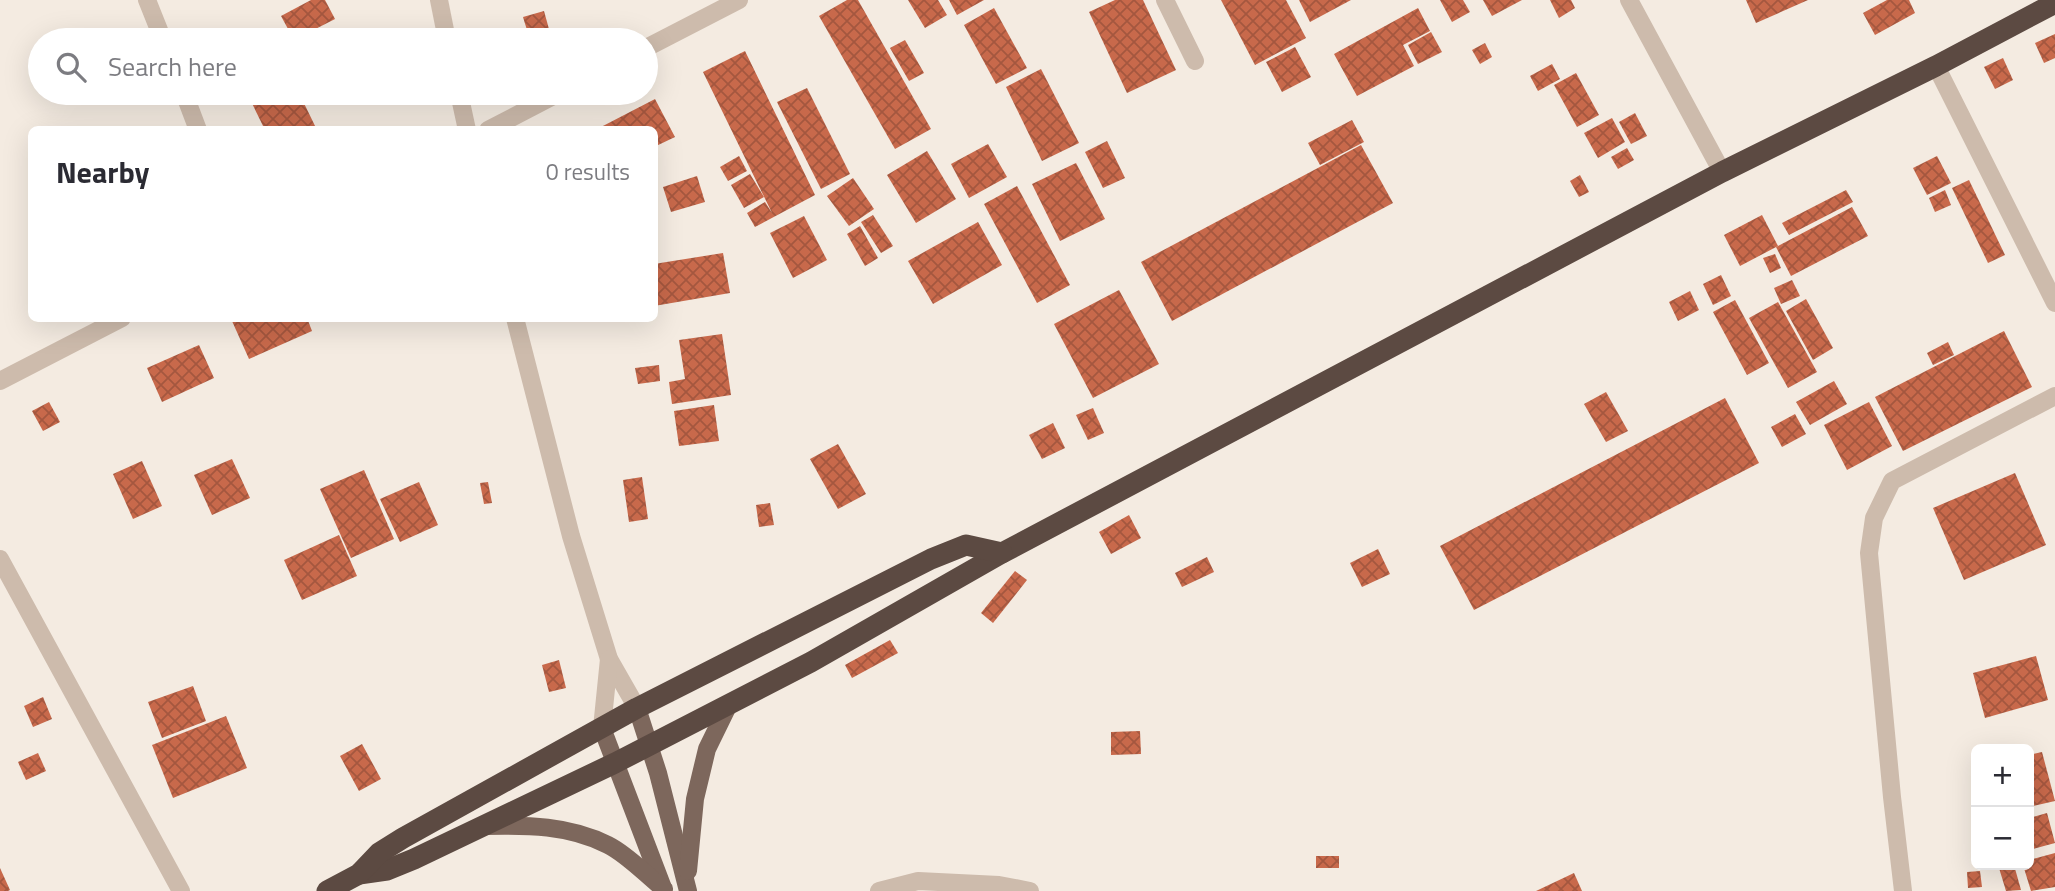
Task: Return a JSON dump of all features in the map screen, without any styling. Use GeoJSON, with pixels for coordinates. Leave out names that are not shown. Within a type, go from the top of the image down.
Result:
{"type":"FeatureCollection","features":[{"type":"Feature","properties":{"kind":"highway"},"geometry":{"type":"LineString","coordinates":[[359,874],[387,870],[615,763],[811,662],[1002,553],[1723,172],[1936,66],[2055,3]]}},
{"type":"Feature","properties":{"kind":"highway"},"geometry":{"type":"LineString","coordinates":[[327,891],[359,874],[387,848],[637,708],[931,558],[966,545],[1002,553]]}},
{"type":"Feature","properties":{"kind":"main road"},"geometry":{"type":"LineString","coordinates":[[687,886],[695,799],[707,749],[729,704]]}},
{"type":"Feature","properties":{"kind":"main road"},"geometry":{"type":"LineString","coordinates":[[637,708],[650,744],[687,886]]}},
{"type":"Feature","properties":{"kind":"main road"},"geometry":{"type":"LineString","coordinates":[[602,728],[664,890]]}},
{"type":"Feature","properties":{"kind":"main road"},"geometry":{"type":"LineString","coordinates":[[481,827],[527,825],[568,830],[609,846],[664,890]]}},
{"type":"Feature","properties":{"kind":"street"},"geometry":{"type":"LineString","coordinates":[[147,0],[158,28]]}},
{"type":"Feature","properties":{"kind":"street"},"geometry":{"type":"LineString","coordinates":[[439,0],[445,28]]}},
{"type":"Feature","properties":{"kind":"street"},"geometry":{"type":"LineString","coordinates":[[658,42],[739,0]]}},
{"type":"Feature","properties":{"kind":"street"},"geometry":{"type":"LineString","coordinates":[[1165,0],[1195,61]]}},
{"type":"Feature","properties":{"kind":"street"},"geometry":{"type":"LineString","coordinates":[[1629,0],[1723,172]]}},
{"type":"Feature","properties":{"kind":"street"},"geometry":{"type":"LineString","coordinates":[[1936,66],[2055,303]]}},
{"type":"Feature","properties":{"kind":"street"},"geometry":{"type":"LineString","coordinates":[[189,105],[196,126]]}},
{"type":"Feature","properties":{"kind":"street"},"geometry":{"type":"LineString","coordinates":[[462,105],[466,126]]}},
{"type":"Feature","properties":{"kind":"street"},"geometry":{"type":"LineString","coordinates":[[496,126],[536,105]]}},
{"type":"Feature","properties":{"kind":"street"},"geometry":{"type":"LineString","coordinates":[[0,381],[114,322]]}},
{"type":"Feature","properties":{"kind":"street"},"geometry":{"type":"LineString","coordinates":[[516,322],[572,536],[609,659],[637,708]]}},
{"type":"Feature","properties":{"kind":"street"},"geometry":{"type":"LineString","coordinates":[[1903,891],[1869,553],[1874,518],[1892,481],[2055,396]]}},
{"type":"Feature","properties":{"kind":"street"},"geometry":{"type":"LineString","coordinates":[[0,559],[181,891]]}},
{"type":"Feature","properties":{"kind":"street"},"geometry":{"type":"LineString","coordinates":[[602,728],[609,659]]}},
{"type":"Feature","properties":{"kind":"street"},"geometry":{"type":"LineString","coordinates":[[879,891],[918,881],[999,885],[1030,891]]}},
{"type":"Feature","properties":{"kind":"building"},"geometry":{"type":"Polygon","coordinates":[[[311,0],[325,0],[335,19],[317,28],[288,28],[281,16],[311,0]]]}},
{"type":"Feature","properties":{"kind":"building"},"geometry":{"type":"Polygon","coordinates":[[[847,0],[858,0],[931,129],[895,149],[819,16],[847,0]]]}},
{"type":"Feature","properties":{"kind":"building"},"geometry":{"type":"Polygon","coordinates":[[[908,0],[938,0],[947,15],[925,28],[908,0]]]}},
{"type":"Feature","properties":{"kind":"building"},"geometry":{"type":"Polygon","coordinates":[[[949,0],[984,0],[957,15],[949,0]]]}},
{"type":"Feature","properties":{"kind":"building"},"geometry":{"type":"Polygon","coordinates":[[[1115,0],[1143,0],[1176,70],[1127,93],[1089,12],[1115,0]]]}},
{"type":"Feature","properties":{"kind":"building"},"geometry":{"type":"Polygon","coordinates":[[[1221,0],[1286,0],[1306,38],[1255,65],[1221,0]]]}},
{"type":"Feature","properties":{"kind":"building"},"geometry":{"type":"Polygon","coordinates":[[[1299,0],[1351,0],[1310,22],[1299,0]]]}},
{"type":"Feature","properties":{"kind":"building"},"geometry":{"type":"Polygon","coordinates":[[[1440,0],[1463,0],[1470,12],[1452,22],[1440,0]]]}},
{"type":"Feature","properties":{"kind":"building"},"geometry":{"type":"Polygon","coordinates":[[[1483,0],[1522,0],[1492,16],[1483,0]]]}},
{"type":"Feature","properties":{"kind":"building"},"geometry":{"type":"Polygon","coordinates":[[[1550,0],[1571,0],[1575,8],[1559,18],[1550,0]]]}},
{"type":"Feature","properties":{"kind":"building"},"geometry":{"type":"Polygon","coordinates":[[[1746,0],[1808,0],[1756,23],[1746,0]]]}},
{"type":"Feature","properties":{"kind":"building"},"geometry":{"type":"Polygon","coordinates":[[[1887,0],[1909,0],[1915,13],[1875,35],[1863,13],[1887,0]]]}},
{"type":"Feature","properties":{"kind":"building"},"geometry":{"type":"Polygon","coordinates":[[[994,8],[1027,68],[996,84],[964,25],[994,8]]]}},
{"type":"Feature","properties":{"kind":"building"},"geometry":{"type":"Polygon","coordinates":[[[1418,8],[1430,31],[1403,45],[1414,66],[1357,96],[1334,54],[1418,8]]]}},
{"type":"Feature","properties":{"kind":"building"},"geometry":{"type":"Polygon","coordinates":[[[544,11],[549,28],[526,28],[523,17],[544,11]]]}},
{"type":"Feature","properties":{"kind":"building"},"geometry":{"type":"Polygon","coordinates":[[[1431,32],[1442,52],[1418,64],[1408,45],[1431,32]]]}},
{"type":"Feature","properties":{"kind":"building"},"geometry":{"type":"Polygon","coordinates":[[[2055,34],[2055,58],[2044,63],[2035,43],[2055,34]]]}},
{"type":"Feature","properties":{"kind":"building"},"geometry":{"type":"Polygon","coordinates":[[[905,40],[924,73],[909,81],[890,48],[905,40]]]}},
{"type":"Feature","properties":{"kind":"building"},"geometry":{"type":"Polygon","coordinates":[[[1485,43],[1492,57],[1480,64],[1472,50],[1485,43]]]}},
{"type":"Feature","properties":{"kind":"building"},"geometry":{"type":"Polygon","coordinates":[[[1295,47],[1311,77],[1282,92],[1266,62],[1295,47]]]}},
{"type":"Feature","properties":{"kind":"building"},"geometry":{"type":"Polygon","coordinates":[[[745,51],[815,195],[755,227],[747,213],[765,202],[772,213],[703,72],[745,51]]]}},
{"type":"Feature","properties":{"kind":"building"},"geometry":{"type":"Polygon","coordinates":[[[2003,58],[2013,80],[1995,89],[1984,67],[2003,58]]]}},
{"type":"Feature","properties":{"kind":"building"},"geometry":{"type":"Polygon","coordinates":[[[1552,64],[1560,79],[1538,91],[1530,76],[1552,64]]]}},
{"type":"Feature","properties":{"kind":"building"},"geometry":{"type":"Polygon","coordinates":[[[1041,69],[1079,143],[1042,161],[1006,87],[1041,69]]]}},
{"type":"Feature","properties":{"kind":"building"},"geometry":{"type":"Polygon","coordinates":[[[1576,73],[1599,115],[1577,127],[1554,85],[1576,73]]]}},
{"type":"Feature","properties":{"kind":"building"},"geometry":{"type":"Polygon","coordinates":[[[807,88],[850,174],[821,189],[777,102],[807,88]]]}},
{"type":"Feature","properties":{"kind":"building"},"geometry":{"type":"Polygon","coordinates":[[[253,105],[305,105],[315,126],[263,126],[253,105]]]}},
{"type":"Feature","properties":{"kind":"building"},"geometry":{"type":"Polygon","coordinates":[[[643,105],[658,105],[675,137],[658,145],[658,126],[603,126],[643,105]]]}},
{"type":"Feature","properties":{"kind":"building"},"geometry":{"type":"Polygon","coordinates":[[[1635,113],[1647,136],[1631,144],[1619,122],[1635,113]]]}},
{"type":"Feature","properties":{"kind":"building"},"geometry":{"type":"Polygon","coordinates":[[[1612,118],[1625,142],[1598,158],[1584,133],[1612,118]]]}},
{"type":"Feature","properties":{"kind":"building"},"geometry":{"type":"Polygon","coordinates":[[[1352,120],[1364,142],[1320,165],[1308,143],[1352,120]]]}},
{"type":"Feature","properties":{"kind":"building"},"geometry":{"type":"Polygon","coordinates":[[[1107,141],[1125,178],[1103,188],[1085,152],[1107,141]]]}},
{"type":"Feature","properties":{"kind":"building"},"geometry":{"type":"Polygon","coordinates":[[[988,144],[1007,177],[969,198],[951,164],[988,144]]]}},
{"type":"Feature","properties":{"kind":"building"},"geometry":{"type":"Polygon","coordinates":[[[1361,145],[1393,203],[1172,321],[1141,262],[1361,145]]]}},
{"type":"Feature","properties":{"kind":"building"},"geometry":{"type":"Polygon","coordinates":[[[1627,148],[1634,160],[1618,169],[1611,157],[1627,148]]]}},
{"type":"Feature","properties":{"kind":"building"},"geometry":{"type":"Polygon","coordinates":[[[927,151],[956,199],[916,223],[887,175],[927,151]]]}},
{"type":"Feature","properties":{"kind":"building"},"geometry":{"type":"Polygon","coordinates":[[[739,156],[747,171],[728,181],[720,167],[739,156]]]}},
{"type":"Feature","properties":{"kind":"building"},"geometry":{"type":"Polygon","coordinates":[[[1937,156],[1951,183],[1927,195],[1913,168],[1937,156]]]}},
{"type":"Feature","properties":{"kind":"building"},"geometry":{"type":"Polygon","coordinates":[[[1076,163],[1105,219],[1060,241],[1032,184],[1076,163]]]}},
{"type":"Feature","properties":{"kind":"building"},"geometry":{"type":"Polygon","coordinates":[[[750,174],[764,197],[744,208],[731,185],[750,174]]]}},
{"type":"Feature","properties":{"kind":"building"},"geometry":{"type":"Polygon","coordinates":[[[1580,175],[1589,192],[1579,197],[1570,181],[1580,175]]]}},
{"type":"Feature","properties":{"kind":"building"},"geometry":{"type":"Polygon","coordinates":[[[697,176],[705,202],[671,212],[663,187],[697,176]]]}},
{"type":"Feature","properties":{"kind":"building"},"geometry":{"type":"Polygon","coordinates":[[[853,178],[874,209],[849,226],[827,196],[853,178]]]}},
{"type":"Feature","properties":{"kind":"building"},"geometry":{"type":"Polygon","coordinates":[[[1969,180],[2005,255],[1988,263],[1952,188],[1969,180]]]}},
{"type":"Feature","properties":{"kind":"building"},"geometry":{"type":"Polygon","coordinates":[[[1017,186],[1070,285],[1037,303],[984,204],[1017,186]]]}},
{"type":"Feature","properties":{"kind":"building"},"geometry":{"type":"Polygon","coordinates":[[[1846,190],[1853,202],[1789,235],[1782,223],[1846,190]]]}},
{"type":"Feature","properties":{"kind":"building"},"geometry":{"type":"Polygon","coordinates":[[[1945,190],[1951,205],[1935,212],[1929,198],[1945,190]]]}},
{"type":"Feature","properties":{"kind":"building"},"geometry":{"type":"Polygon","coordinates":[[[1852,207],[1868,236],[1791,276],[1776,247],[1852,207]]]}},
{"type":"Feature","properties":{"kind":"building"},"geometry":{"type":"Polygon","coordinates":[[[873,215],[893,246],[881,253],[861,222],[873,215]]]}},
{"type":"Feature","properties":{"kind":"building"},"geometry":{"type":"Polygon","coordinates":[[[1762,215],[1778,246],[1740,266],[1724,235],[1762,215]]]}},
{"type":"Feature","properties":{"kind":"building"},"geometry":{"type":"Polygon","coordinates":[[[804,216],[827,260],[793,278],[770,233],[804,216]]]}},
{"type":"Feature","properties":{"kind":"building"},"geometry":{"type":"Polygon","coordinates":[[[978,222],[1002,265],[933,304],[908,261],[978,222]]]}},
{"type":"Feature","properties":{"kind":"building"},"geometry":{"type":"Polygon","coordinates":[[[860,226],[878,258],[865,266],[847,234],[860,226]]]}},
{"type":"Feature","properties":{"kind":"building"},"geometry":{"type":"Polygon","coordinates":[[[723,253],[730,293],[658,305],[658,263],[723,253]]]}},
{"type":"Feature","properties":{"kind":"building"},"geometry":{"type":"Polygon","coordinates":[[[1775,254],[1781,268],[1770,273],[1763,258],[1775,254]]]}},
{"type":"Feature","properties":{"kind":"building"},"geometry":{"type":"Polygon","coordinates":[[[1721,275],[1731,296],[1713,305],[1703,284],[1721,275]]]}},
{"type":"Feature","properties":{"kind":"building"},"geometry":{"type":"Polygon","coordinates":[[[1792,280],[1800,296],[1781,304],[1774,288],[1792,280]]]}},
{"type":"Feature","properties":{"kind":"building"},"geometry":{"type":"Polygon","coordinates":[[[1119,290],[1159,364],[1093,398],[1054,324],[1119,290]]]}},
{"type":"Feature","properties":{"kind":"building"},"geometry":{"type":"Polygon","coordinates":[[[1690,291],[1699,310],[1678,321],[1669,302],[1690,291]]]}},
{"type":"Feature","properties":{"kind":"building"},"geometry":{"type":"Polygon","coordinates":[[[1806,299],[1833,348],[1813,360],[1786,311],[1806,299]]]}},
{"type":"Feature","properties":{"kind":"building"},"geometry":{"type":"Polygon","coordinates":[[[1735,300],[1769,363],[1747,375],[1713,312],[1735,300]]]}},
{"type":"Feature","properties":{"kind":"building"},"geometry":{"type":"Polygon","coordinates":[[[1778,302],[1817,372],[1788,388],[1749,318],[1778,302]]]}},
{"type":"Feature","properties":{"kind":"building"},"geometry":{"type":"Polygon","coordinates":[[[232,322],[309,322],[312,331],[249,359],[232,322]]]}},
{"type":"Feature","properties":{"kind":"building"},"geometry":{"type":"Polygon","coordinates":[[[2004,331],[2032,387],[1903,451],[1875,397],[2004,331]]]}},
{"type":"Feature","properties":{"kind":"building"},"geometry":{"type":"Polygon","coordinates":[[[722,334],[731,395],[672,404],[669,382],[685,379],[679,340],[722,334]]]}},
{"type":"Feature","properties":{"kind":"building"},"geometry":{"type":"Polygon","coordinates":[[[1948,342],[1954,355],[1933,365],[1927,353],[1948,342]]]}},
{"type":"Feature","properties":{"kind":"building"},"geometry":{"type":"Polygon","coordinates":[[[199,345],[214,378],[162,402],[147,368],[199,345]]]}},
{"type":"Feature","properties":{"kind":"building"},"geometry":{"type":"Polygon","coordinates":[[[659,365],[660,381],[638,384],[635,368],[659,365]]]}},
{"type":"Feature","properties":{"kind":"building"},"geometry":{"type":"Polygon","coordinates":[[[1834,381],[1847,404],[1810,425],[1796,402],[1834,381]]]}},
{"type":"Feature","properties":{"kind":"building"},"geometry":{"type":"Polygon","coordinates":[[[1606,392],[1628,431],[1606,442],[1584,404],[1606,392]]]}},
{"type":"Feature","properties":{"kind":"building"},"geometry":{"type":"Polygon","coordinates":[[[1725,398],[1759,463],[1474,610],[1440,546],[1725,398]]]}},
{"type":"Feature","properties":{"kind":"building"},"geometry":{"type":"Polygon","coordinates":[[[49,402],[60,422],[43,431],[32,411],[49,402]]]}},
{"type":"Feature","properties":{"kind":"building"},"geometry":{"type":"Polygon","coordinates":[[[1869,402],[1892,446],[1847,470],[1824,425],[1869,402]]]}},
{"type":"Feature","properties":{"kind":"building"},"geometry":{"type":"Polygon","coordinates":[[[714,405],[719,441],[679,446],[674,411],[714,405]]]}},
{"type":"Feature","properties":{"kind":"building"},"geometry":{"type":"Polygon","coordinates":[[[1093,408],[1104,433],[1088,440],[1076,415],[1093,408]]]}},
{"type":"Feature","properties":{"kind":"building"},"geometry":{"type":"Polygon","coordinates":[[[1795,414],[1806,434],[1782,447],[1771,427],[1795,414]]]}},
{"type":"Feature","properties":{"kind":"building"},"geometry":{"type":"Polygon","coordinates":[[[1053,423],[1065,448],[1042,459],[1029,435],[1053,423]]]}},
{"type":"Feature","properties":{"kind":"building"},"geometry":{"type":"Polygon","coordinates":[[[838,444],[866,494],[838,509],[810,459],[838,444]]]}},
{"type":"Feature","properties":{"kind":"building"},"geometry":{"type":"Polygon","coordinates":[[[232,459],[250,498],[212,515],[194,475],[232,459]]]}},
{"type":"Feature","properties":{"kind":"building"},"geometry":{"type":"Polygon","coordinates":[[[142,461],[162,506],[133,519],[113,474],[142,461]]]}},
{"type":"Feature","properties":{"kind":"building"},"geometry":{"type":"Polygon","coordinates":[[[364,470],[394,539],[351,558],[320,489],[364,470]]]}},
{"type":"Feature","properties":{"kind":"building"},"geometry":{"type":"Polygon","coordinates":[[[2015,473],[2046,545],[1964,580],[1933,508],[2015,473]]]}},
{"type":"Feature","properties":{"kind":"building"},"geometry":{"type":"Polygon","coordinates":[[[642,477],[648,519],[629,522],[623,480],[642,477]]]}},
{"type":"Feature","properties":{"kind":"building"},"geometry":{"type":"Polygon","coordinates":[[[419,482],[438,525],[400,542],[380,499],[419,482]]]}},
{"type":"Feature","properties":{"kind":"building"},"geometry":{"type":"Polygon","coordinates":[[[488,482],[492,503],[484,504],[480,483],[488,482]]]}},
{"type":"Feature","properties":{"kind":"building"},"geometry":{"type":"Polygon","coordinates":[[[770,503],[774,525],[759,527],[756,505],[770,503]]]}},
{"type":"Feature","properties":{"kind":"building"},"geometry":{"type":"Polygon","coordinates":[[[1129,515],[1141,538],[1111,554],[1099,532],[1129,515]]]}},
{"type":"Feature","properties":{"kind":"building"},"geometry":{"type":"Polygon","coordinates":[[[339,535],[357,576],[302,600],[284,560],[339,535]]]}},
{"type":"Feature","properties":{"kind":"building"},"geometry":{"type":"Polygon","coordinates":[[[1378,549],[1390,574],[1362,587],[1350,563],[1378,549]]]}},
{"type":"Feature","properties":{"kind":"building"},"geometry":{"type":"Polygon","coordinates":[[[1207,557],[1214,572],[1182,587],[1175,573],[1207,557]]]}},
{"type":"Feature","properties":{"kind":"building"},"geometry":{"type":"Polygon","coordinates":[[[1015,571],[1027,580],[993,623],[981,613],[1015,571]]]}},
{"type":"Feature","properties":{"kind":"building"},"geometry":{"type":"Polygon","coordinates":[[[890,640],[898,653],[852,678],[845,665],[890,640]]]}},
{"type":"Feature","properties":{"kind":"building"},"geometry":{"type":"Polygon","coordinates":[[[2036,656],[2048,700],[1985,718],[1973,673],[2036,656]]]}},
{"type":"Feature","properties":{"kind":"building"},"geometry":{"type":"Polygon","coordinates":[[[559,660],[566,688],[549,692],[542,665],[559,660]]]}},
{"type":"Feature","properties":{"kind":"building"},"geometry":{"type":"Polygon","coordinates":[[[193,686],[206,721],[162,738],[148,702],[193,686]]]}},
{"type":"Feature","properties":{"kind":"building"},"geometry":{"type":"Polygon","coordinates":[[[43,697],[52,719],[33,727],[24,706],[43,697]]]}},
{"type":"Feature","properties":{"kind":"building"},"geometry":{"type":"Polygon","coordinates":[[[226,716],[247,768],[173,798],[152,745],[226,716]]]}},
{"type":"Feature","properties":{"kind":"building"},"geometry":{"type":"Polygon","coordinates":[[[1140,731],[1141,754],[1111,755],[1111,732],[1140,731]]]}},
{"type":"Feature","properties":{"kind":"building"},"geometry":{"type":"Polygon","coordinates":[[[362,744],[381,779],[359,791],[340,756],[362,744]]]}},
{"type":"Feature","properties":{"kind":"building"},"geometry":{"type":"Polygon","coordinates":[[[2042,752],[2055,801],[2034,806],[2034,754],[2042,752]]]}},
{"type":"Feature","properties":{"kind":"building"},"geometry":{"type":"Polygon","coordinates":[[[38,753],[46,771],[26,780],[18,762],[38,753]]]}},
{"type":"Feature","properties":{"kind":"building"},"geometry":{"type":"Polygon","coordinates":[[[2047,813],[2055,843],[2034,849],[2034,817],[2047,813]]]}},
{"type":"Feature","properties":{"kind":"building"},"geometry":{"type":"Polygon","coordinates":[[[2055,853],[2055,887],[2031,891],[2025,870],[2034,870],[2034,859],[2055,853]]]}},
{"type":"Feature","properties":{"kind":"building"},"geometry":{"type":"Polygon","coordinates":[[[1316,856],[1339,856],[1339,868],[1316,868],[1316,856]]]}},
{"type":"Feature","properties":{"kind":"building"},"geometry":{"type":"Polygon","coordinates":[[[0,868],[10,890],[8,891],[0,891],[0,868]]]}},
{"type":"Feature","properties":{"kind":"building"},"geometry":{"type":"Polygon","coordinates":[[[2000,870],[2015,870],[2021,890],[2006,891],[2000,870]]]}},
{"type":"Feature","properties":{"kind":"building"},"geometry":{"type":"Polygon","coordinates":[[[1980,871],[1982,887],[1968,888],[1967,872],[1980,871]]]}},
{"type":"Feature","properties":{"kind":"building"},"geometry":{"type":"Polygon","coordinates":[[[1574,873],[1582,891],[1536,891],[1574,873]]]}}]}
